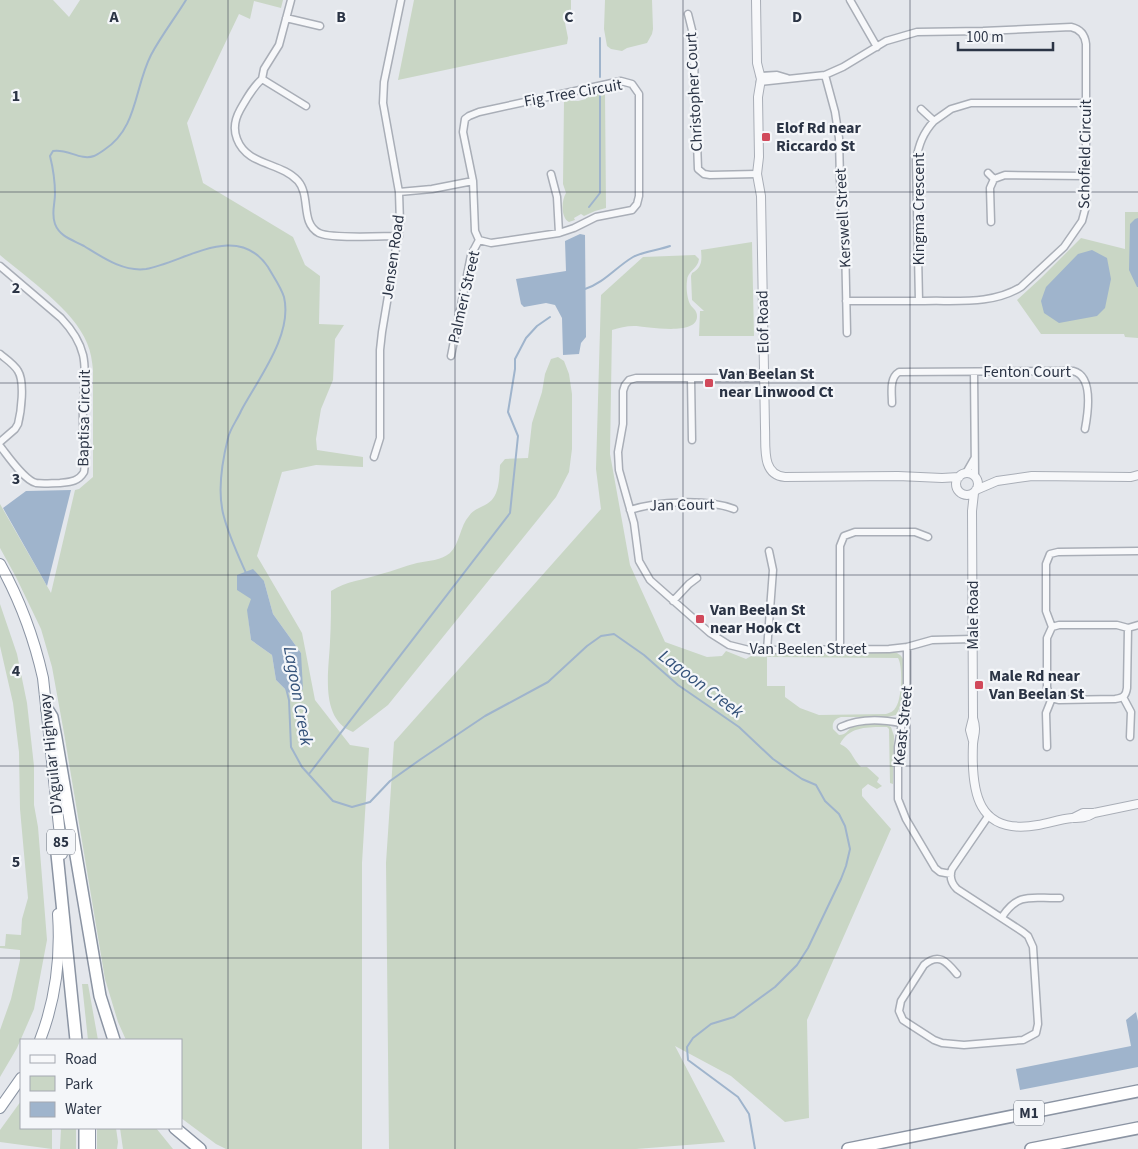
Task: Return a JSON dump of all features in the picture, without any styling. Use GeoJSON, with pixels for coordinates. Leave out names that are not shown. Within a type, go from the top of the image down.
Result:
{"type":"FeatureCollection","features":[{"type":"Feature","properties":{"kind":"highway","name":"D'Aguilar Highway"},"geometry":{"type":"LineString","coordinates":[[0,564],[22,609],[43,678],[82,1039]]}},
{"type":"Feature","properties":{"kind":"highway","name":"D'Aguilar Highway"},"geometry":{"type":"LineString","coordinates":[[0,576],[24,630],[36,670],[42,708],[56,844],[53,854],[60,935],[59,956],[54,995],[40,1039]]}},
{"type":"Feature","properties":{"kind":"highway"},"geometry":{"type":"LineString","coordinates":[[47,709],[52,717],[56,738],[100,996],[114,1039]]}},
{"type":"Feature","properties":{"kind":"highway"},"geometry":{"type":"LineString","coordinates":[[56,844],[76,1039]]}},
{"type":"Feature","properties":{"kind":"highway"},"geometry":{"type":"LineString","coordinates":[[0,1108],[20,1079]]}},
{"type":"Feature","properties":{"kind":"highway","name":"M1"},"geometry":{"type":"LineString","coordinates":[[848,1149],[1138,1092]]}},
{"type":"Feature","properties":{"kind":"highway","name":"M1"},"geometry":{"type":"LineString","coordinates":[[1031,1149],[1138,1128]]}},
{"type":"Feature","properties":{"kind":"highway"},"geometry":{"type":"LineString","coordinates":[[85,1129],[85,1149]]}},
{"type":"Feature","properties":{"kind":"highway"},"geometry":{"type":"LineString","coordinates":[[90,1129],[90,1149]]}},
{"type":"Feature","properties":{"kind":"highway"},"geometry":{"type":"LineString","coordinates":[[176,1129],[200,1149]]}},
{"type":"Feature","properties":{"kind":"street"},"geometry":{"type":"LineString","coordinates":[[291,0],[279,45],[264,69],[262,80],[254,86],[237,115],[236,136],[243,149],[256,160],[288,174],[299,182],[304,192],[309,221],[316,231],[328,235],[399,236]]}},
{"type":"Feature","properties":{"kind":"street","name":"Jensen Road"},"geometry":{"type":"LineString","coordinates":[[374,457],[380,438],[380,350],[382,332],[399,236],[399,192],[384,113],[383,93],[385,70],[402,0]]}},
{"type":"Feature","properties":{"kind":"street","name":"Elof Road"},"geometry":{"type":"LineString","coordinates":[[756,0],[757,63],[760,79],[757,174],[760,196],[766,459],[770,470],[776,475],[792,478],[898,476],[942,478],[963,475]]}},
{"type":"Feature","properties":{"kind":"street"},"geometry":{"type":"LineString","coordinates":[[760,79],[777,75],[788,78],[825,75],[877,46],[850,0]]}},
{"type":"Feature","properties":{"kind":"street","name":"Christopher Court"},"geometry":{"type":"LineString","coordinates":[[688,14],[693,34],[698,169],[704,174],[710,175],[757,174]]}},
{"type":"Feature","properties":{"kind":"street"},"geometry":{"type":"LineString","coordinates":[[286,18],[320,26]]}},
{"type":"Feature","properties":{"kind":"street","name":"Schofield Circuit"},"geometry":{"type":"LineString","coordinates":[[846,301],[985,300],[1006,295],[1021,287],[1064,247],[1082,221],[1086,206],[1086,44],[1084,36],[1079,30],[1062,27],[917,32],[896,37],[877,46]]}},
{"type":"Feature","properties":{"kind":"street","name":"Kerswell Street"},"geometry":{"type":"LineString","coordinates":[[825,75],[835,112],[839,138],[845,242],[847,334]]}},
{"type":"Feature","properties":{"kind":"street"},"geometry":{"type":"LineString","coordinates":[[262,80],[306,106]]}},
{"type":"Feature","properties":{"kind":"street","name":"Fig Tree Circuit"},"geometry":{"type":"LineString","coordinates":[[622,81],[632,84],[637,91],[639,99],[639,196],[637,204],[628,212],[596,217],[559,233],[491,243],[479,240],[474,232],[473,181],[464,132],[465,119],[479,112],[622,81]]}},
{"type":"Feature","properties":{"kind":"street","name":"Kingma Crescent"},"geometry":{"type":"LineString","coordinates":[[919,300],[916,160],[922,138],[934,121],[951,109],[971,103],[1086,103]]}},
{"type":"Feature","properties":{"kind":"street"},"geometry":{"type":"LineString","coordinates":[[921,109],[934,121]]}},
{"type":"Feature","properties":{"kind":"street"},"geometry":{"type":"LineString","coordinates":[[551,174],[558,204],[559,233]]}},
{"type":"Feature","properties":{"kind":"street"},"geometry":{"type":"LineString","coordinates":[[988,174],[994,179]]}},
{"type":"Feature","properties":{"kind":"street"},"geometry":{"type":"LineString","coordinates":[[991,222],[990,188],[994,179],[1005,175],[1086,176]]}},
{"type":"Feature","properties":{"kind":"street"},"geometry":{"type":"LineString","coordinates":[[399,192],[432,189],[473,181]]}},
{"type":"Feature","properties":{"kind":"street","name":"Palmeri Street"},"geometry":{"type":"LineString","coordinates":[[451,356],[471,255],[479,240]]}},
{"type":"Feature","properties":{"kind":"street","name":"Baptisa Circuit"},"geometry":{"type":"LineString","coordinates":[[0,266],[61,318],[69,326],[79,343],[85,365],[86,378],[83,413],[84,472],[81,477],[72,482],[37,483],[24,475],[0,446]]}},
{"type":"Feature","properties":{"kind":"street"},"geometry":{"type":"LineString","coordinates":[[0,354],[17,370],[22,386],[18,424],[0,442]]}},
{"type":"Feature","properties":{"kind":"street","name":"Fenton Court"},"geometry":{"type":"LineString","coordinates":[[974,372],[1073,371],[1079,373],[1084,377],[1087,387],[1085,429]]}},
{"type":"Feature","properties":{"kind":"street"},"geometry":{"type":"LineString","coordinates":[[892,403],[892,380],[899,372],[974,372],[975,491]]}},
{"type":"Feature","properties":{"kind":"street","name":"Van Beelen Street"},"geometry":{"type":"LineString","coordinates":[[764,378],[636,378],[629,380],[625,385],[623,392],[623,424],[618,452],[619,470],[634,523],[637,551],[643,570],[650,580],[720,641],[739,648],[767,650],[889,649],[907,647],[932,640],[973,639]]}},
{"type":"Feature","properties":{"kind":"street"},"geometry":{"type":"LineString","coordinates":[[691,378],[692,440]]}},
{"type":"Feature","properties":{"kind":"street"},"geometry":{"type":"LineString","coordinates":[[975,457],[956,486],[963,494],[971,494],[997,482],[1032,476],[1136,477]]}},
{"type":"Feature","properties":{"kind":"street"},"geometry":{"type":"LineString","coordinates":[[963,475],[997,482]]}},
{"type":"Feature","properties":{"kind":"street","name":"Elof Road"},"geometry":{"type":"LineString","coordinates":[[942,478],[956,486]]}},
{"type":"Feature","properties":{"kind":"street","name":"Male Road"},"geometry":{"type":"LineString","coordinates":[[975,491],[972,511],[973,718],[970,730],[973,742],[975,791],[978,802],[989,815]]}},
{"type":"Feature","properties":{"kind":"street","name":"Male Road"},"geometry":{"type":"LineString","coordinates":[[963,494],[972,511]]}},
{"type":"Feature","properties":{"kind":"street","name":"Jan Court"},"geometry":{"type":"LineString","coordinates":[[630,510],[653,504],[689,503],[716,503],[734,509]]}},
{"type":"Feature","properties":{"kind":"street"},"geometry":{"type":"LineString","coordinates":[[840,649],[840,546],[844,536],[855,532],[915,532],[928,537]]}},
{"type":"Feature","properties":{"kind":"street"},"geometry":{"type":"LineString","coordinates":[[767,650],[773,570],[770,551]]}},
{"type":"Feature","properties":{"kind":"street"},"geometry":{"type":"LineString","coordinates":[[1052,627],[1046,611],[1046,564],[1048,551],[1138,551]]}},
{"type":"Feature","properties":{"kind":"street"},"geometry":{"type":"LineString","coordinates":[[673,601],[697,578]]}},
{"type":"Feature","properties":{"kind":"street"},"geometry":{"type":"LineString","coordinates":[[1128,628],[1127,688],[1123,697],[1115,699],[1059,700],[1052,698],[1047,691],[1047,634],[1052,627],[1059,625],[1117,625],[1128,628],[1138,625]]}},
{"type":"Feature","properties":{"kind":"street","name":"Keast Street"},"geometry":{"type":"LineString","coordinates":[[907,647],[907,693],[898,746],[898,791],[901,807],[935,868],[940,872],[951,874]]}},
{"type":"Feature","properties":{"kind":"street"},"geometry":{"type":"LineString","coordinates":[[1123,697],[1131,712],[1130,737]]}},
{"type":"Feature","properties":{"kind":"street"},"geometry":{"type":"LineString","coordinates":[[1047,747],[1046,713],[1052,698]]}},
{"type":"Feature","properties":{"kind":"street"},"geometry":{"type":"LineString","coordinates":[[841,726],[858,720],[901,723]]}},
{"type":"Feature","properties":{"kind":"street"},"geometry":{"type":"LineString","coordinates":[[957,974],[942,960],[936,959],[924,965],[901,1001],[899,1010],[903,1020],[934,1040],[958,1045],[1023,1040],[1036,1033],[1038,1024],[1033,947],[1028,936],[957,889],[952,882],[951,874],[962,853],[989,815],[999,823],[1019,827],[1073,818],[1083,813],[1094,813],[1138,804]]}},
{"type":"Feature","properties":{"kind":"street"},"geometry":{"type":"LineString","coordinates":[[1002,917],[1012,904],[1022,899],[1060,898]]}},
{"type":"Feature","properties":{"kind":"green space"},"geometry":{"type":"Polygon","coordinates":[[[0,0],[53,0],[69,17],[80,0],[283,0],[281,8],[254,1],[250,19],[239,14],[187,123],[203,183],[293,237],[305,265],[320,276],[319,324],[344,325],[335,339],[333,380],[321,409],[316,439],[317,450],[363,457],[363,467],[316,465],[282,472],[257,556],[302,633],[315,700],[350,745],[369,748],[362,863],[362,1149],[226,1149],[216,1144],[182,1119],[182,1039],[126,1039],[118,1022],[105,979],[52,667],[41,629],[0,548],[0,504],[51,593],[75,490],[79,489],[93,477],[92,360],[81,331],[49,295],[0,255],[0,0]],[[264,581],[250,603],[248,614],[251,640],[272,655],[276,680],[293,697],[301,653],[273,614],[264,581]]]}},
{"type":"Feature","properties":{"kind":"green space"},"geometry":{"type":"Polygon","coordinates":[[[414,0],[571,0],[571,12],[565,23],[568,38],[567,44],[398,80],[414,0]]]}},
{"type":"Feature","properties":{"kind":"green space"},"geometry":{"type":"Polygon","coordinates":[[[605,0],[652,0],[653,29],[647,43],[622,51],[611,49],[607,46],[604,29],[605,0]]]}},
{"type":"Feature","properties":{"kind":"green space"},"geometry":{"type":"Polygon","coordinates":[[[605,94],[606,208],[584,216],[581,214],[574,218],[575,220],[569,222],[564,217],[563,209],[563,200],[566,193],[563,184],[564,100],[578,101],[586,99],[585,95],[605,94]]]}},
{"type":"Feature","properties":{"kind":"green space"},"geometry":{"type":"Polygon","coordinates":[[[1125,212],[1138,212],[1138,338],[1125,337],[1124,334],[1041,334],[1017,300],[1081,238],[1125,249],[1125,212]]]}},
{"type":"Feature","properties":{"kind":"green space"},"geometry":{"type":"Polygon","coordinates":[[[752,242],[754,336],[699,336],[700,311],[704,311],[692,300],[691,276],[701,263],[701,250],[752,242]]]}},
{"type":"Feature","properties":{"kind":"green space"},"geometry":{"type":"Polygon","coordinates":[[[695,255],[699,259],[697,265],[687,278],[689,302],[697,314],[695,322],[689,326],[670,329],[634,326],[612,330],[610,454],[630,565],[665,642],[707,657],[722,656],[726,651],[746,659],[751,656],[766,657],[767,653],[897,653],[902,658],[904,664],[902,696],[896,715],[887,717],[841,717],[835,720],[833,725],[833,729],[839,735],[845,734],[856,725],[866,723],[877,723],[891,727],[894,736],[893,784],[890,783],[889,729],[887,727],[854,731],[844,738],[840,744],[848,749],[861,767],[867,767],[879,778],[877,782],[882,786],[877,789],[868,784],[862,789],[862,796],[891,829],[807,1020],[809,1118],[785,1122],[731,1076],[675,1046],[725,1142],[636,1149],[389,1149],[386,863],[394,742],[601,509],[596,469],[601,295],[643,257],[695,255]],[[767,657],[767,686],[785,686],[785,697],[800,708],[819,715],[886,714],[892,712],[900,697],[901,675],[898,658],[767,657]]]}},
{"type":"Feature","properties":{"kind":"green space"},"geometry":{"type":"Polygon","coordinates":[[[558,357],[564,361],[569,374],[572,394],[572,449],[569,472],[556,497],[388,705],[353,732],[342,726],[335,716],[328,693],[331,591],[349,583],[417,563],[439,559],[450,553],[466,520],[476,509],[494,498],[498,488],[500,465],[505,459],[528,458],[532,423],[542,392],[545,374],[551,359],[558,357]]]}},
{"type":"Feature","properties":{"kind":"green space"},"geometry":{"type":"Polygon","coordinates":[[[0,604],[17,654],[27,703],[34,766],[34,805],[38,827],[47,940],[34,1009],[17,1048],[0,1077],[0,1030],[11,999],[20,960],[20,950],[0,948],[0,946],[5,946],[6,934],[21,935],[22,919],[28,898],[20,809],[19,752],[13,703],[0,646],[0,604]]]}},
{"type":"Feature","properties":{"kind":"green space"},"geometry":{"type":"Polygon","coordinates":[[[82,984],[88,984],[98,1039],[88,1039],[82,984]]]}},
{"type":"Feature","properties":{"kind":"green space"},"geometry":{"type":"Polygon","coordinates":[[[20,1102],[20,1129],[52,1129],[52,1149],[0,1142],[0,1130],[20,1102]]]}},
{"type":"Feature","properties":{"kind":"green space"},"geometry":{"type":"Polygon","coordinates":[[[61,1129],[76,1129],[76,1149],[60,1149],[61,1129]]]}},
{"type":"Feature","properties":{"kind":"green space"},"geometry":{"type":"Polygon","coordinates":[[[97,1129],[116,1129],[117,1149],[97,1149],[97,1129]]]}},
{"type":"Feature","properties":{"kind":"green space"},"geometry":{"type":"Polygon","coordinates":[[[120,1129],[157,1129],[173,1149],[123,1149],[120,1129]]]}},
{"type":"Feature","properties":{"kind":"water"},"geometry":{"type":"Polygon","coordinates":[[[1138,218],[1137,287],[1129,270],[1130,224],[1138,218]]]}},
{"type":"Feature","properties":{"kind":"water"},"geometry":{"type":"Polygon","coordinates":[[[580,234],[585,235],[586,337],[581,343],[579,354],[563,355],[562,318],[555,305],[546,303],[524,307],[521,304],[516,279],[566,271],[565,241],[580,234]]]}},
{"type":"Feature","properties":{"kind":"water"},"geometry":{"type":"Polygon","coordinates":[[[1092,250],[1107,258],[1111,279],[1105,308],[1097,316],[1059,323],[1044,313],[1041,301],[1046,287],[1078,254],[1092,250]]]}},
{"type":"Feature","properties":{"kind":"water"},"geometry":{"type":"Polygon","coordinates":[[[71,490],[47,586],[3,508],[26,491],[71,490]]]}},
{"type":"Feature","properties":{"kind":"water"},"geometry":{"type":"Polygon","coordinates":[[[253,569],[264,581],[273,614],[301,653],[303,689],[293,697],[276,680],[272,655],[251,640],[247,610],[251,599],[237,590],[237,575],[253,569]]]}},
{"type":"Feature","properties":{"kind":"water"},"geometry":{"type":"Polygon","coordinates":[[[1136,1012],[1138,1021],[1138,1067],[1020,1090],[1016,1069],[1131,1046],[1126,1020],[1136,1012]]]}},
{"type":"Feature","properties":{"kind":"waterway","name":"Lagoon Creek"},"geometry":{"type":"LineString","coordinates":[[186,0],[151,55],[129,119],[115,141],[98,154],[89,157],[63,151],[53,151],[50,156],[55,184],[53,216],[57,228],[63,235],[121,266],[146,269],[210,248],[241,247],[255,254],[268,267],[279,285],[284,297],[285,311],[279,341],[230,431],[222,467],[221,498],[224,517],[246,573]]}},
{"type":"Feature","properties":{"kind":"waterway"},"geometry":{"type":"LineString","coordinates":[[600,38],[600,77]]}},
{"type":"Feature","properties":{"kind":"waterway"},"geometry":{"type":"LineString","coordinates":[[589,207],[600,193],[600,95]]}},
{"type":"Feature","properties":{"kind":"waterway"},"geometry":{"type":"LineString","coordinates":[[585,289],[598,283],[633,257],[670,246]]}},
{"type":"Feature","properties":{"kind":"waterway"},"geometry":{"type":"LineString","coordinates":[[309,774],[510,513],[518,436],[508,412],[515,359],[526,338],[537,326],[550,317]]}},
{"type":"Feature","properties":{"kind":"waterway","name":"Lagoon Creek"},"geometry":{"type":"LineString","coordinates":[[286,688],[289,700],[291,747],[302,767],[333,801],[352,807],[370,802],[390,781],[421,759],[485,716],[548,682],[587,646],[601,636],[614,634],[644,655],[678,685],[739,727],[773,759],[802,779],[816,785],[825,801],[839,814],[845,826],[850,849],[841,879],[808,948],[797,965],[775,987],[734,1017],[711,1024],[693,1038],[687,1047],[688,1060],[738,1097],[749,1114],[755,1149]]}},
{"type":"Feature","properties":{"kind":"place","name":"Elof Rd near Riccardo St"},"geometry":{"type":"Point","coordinates":[766,137]}},
{"type":"Feature","properties":{"kind":"place","name":"Van Beelan St near Linwood Ct"},"geometry":{"type":"Point","coordinates":[709,383]}},
{"type":"Feature","properties":{"kind":"place","name":"Van Beelan St near Hook Ct"},"geometry":{"type":"Point","coordinates":[700,619]}},
{"type":"Feature","properties":{"kind":"place","name":"Male Rd near Van Beelan St"},"geometry":{"type":"Point","coordinates":[979,685]}}]}
